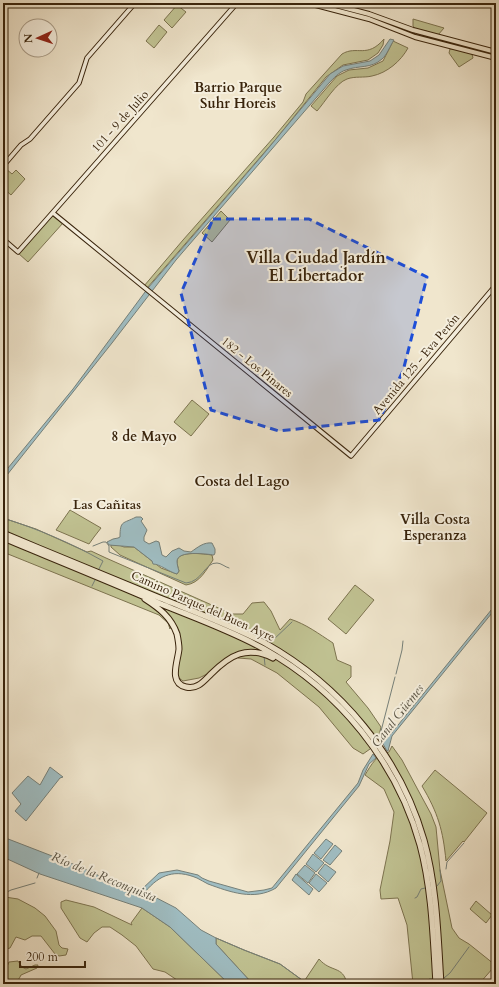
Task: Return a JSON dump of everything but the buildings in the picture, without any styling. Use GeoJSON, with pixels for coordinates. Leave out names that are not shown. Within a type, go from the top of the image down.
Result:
{"type":"FeatureCollection","features":[{"type":"Feature","properties":{"kind":"highway","name":"Camino Parque del Buen Ayre"},"geometry":{"type":"LineString","coordinates":[[3,533],[231,627],[269,645],[302,666],[335,694],[355,715],[375,746],[392,767],[403,787],[416,818],[426,849],[434,890],[441,984]]}},
{"type":"Feature","properties":{"kind":"highway","name":"Camino Parque del Buen Ayre"},"geometry":{"type":"LineString","coordinates":[[3,538],[252,643],[282,660],[307,677],[342,708],[375,746]]}},
{"type":"Feature","properties":{"kind":"highway"},"geometry":{"type":"LineString","coordinates":[[131,591],[158,608],[168,617],[177,635],[179,646],[175,671],[176,677],[178,682],[184,686],[192,688],[198,686],[229,658],[237,654],[248,652],[262,653],[307,677]]}},
{"type":"Feature","properties":{"kind":"highway","name":"Camino Parque del Buen Ayre"},"geometry":{"type":"LineString","coordinates":[[381,754],[407,809],[422,854],[430,895],[436,984]]}},
{"type":"Feature","properties":{"kind":"main road"},"geometry":{"type":"LineString","coordinates":[[308,3],[369,19],[415,37],[496,58]]}},
{"type":"Feature","properties":{"kind":"main road"},"geometry":{"type":"LineString","coordinates":[[327,3],[368,14],[413,30],[496,52]]}},
{"type":"Feature","properties":{"kind":"street"},"geometry":{"type":"LineString","coordinates":[[3,166],[21,145],[30,139],[80,83],[87,58],[135,3]]}},
{"type":"Feature","properties":{"kind":"street","name":"101 - 9 de Julio"},"geometry":{"type":"LineString","coordinates":[[3,239],[18,252],[237,3]]}},
{"type":"Feature","properties":{"kind":"street","name":"182 - Los Pinares"},"geometry":{"type":"LineString","coordinates":[[53,213],[350,456]]}},
{"type":"Feature","properties":{"kind":"street","name":"Avenida 125 - Eva Perón"},"geometry":{"type":"LineString","coordinates":[[350,456],[496,285]]}},
{"type":"Feature","properties":{"kind":"highlighted area"},"geometry":{"type":"Polygon","coordinates":[[[213,219],[309,219],[427,277],[403,371],[379,420],[279,431],[211,410],[181,293],[213,219]]]}},
{"type":"Feature","properties":{"kind":"green space"},"geometry":{"type":"Polygon","coordinates":[[[177,5],[186,12],[172,28],[164,20],[177,5]]]}},
{"type":"Feature","properties":{"kind":"green space"},"geometry":{"type":"Polygon","coordinates":[[[413,19],[444,28],[438,35],[415,29],[413,26],[413,19]]]}},
{"type":"Feature","properties":{"kind":"green space"},"geometry":{"type":"Polygon","coordinates":[[[159,25],[167,32],[154,48],[146,41],[159,25]]]}},
{"type":"Feature","properties":{"kind":"green space"},"geometry":{"type":"Polygon","coordinates":[[[384,39],[383,45],[378,53],[368,60],[343,65],[326,77],[276,139],[147,288],[144,286],[274,137],[303,102],[306,94],[342,54],[352,51],[372,49],[384,39]]]}},
{"type":"Feature","properties":{"kind":"green space"},"geometry":{"type":"Polygon","coordinates":[[[393,41],[408,48],[393,66],[383,72],[369,77],[347,79],[339,84],[317,111],[311,106],[337,76],[349,70],[368,68],[383,61],[393,41]]]}},
{"type":"Feature","properties":{"kind":"green space"},"geometry":{"type":"Polygon","coordinates":[[[450,49],[472,54],[473,58],[459,67],[449,53],[450,49]]]}},
{"type":"Feature","properties":{"kind":"green space"},"geometry":{"type":"Polygon","coordinates":[[[5,168],[12,174],[16,170],[25,179],[11,195],[3,188],[3,170],[5,168]]]}},
{"type":"Feature","properties":{"kind":"green space"},"geometry":{"type":"Polygon","coordinates":[[[221,211],[230,220],[212,242],[202,233],[221,211]]]}},
{"type":"Feature","properties":{"kind":"green space"},"geometry":{"type":"Polygon","coordinates":[[[53,215],[63,223],[28,262],[18,253],[53,215]]]}},
{"type":"Feature","properties":{"kind":"green space"},"geometry":{"type":"Polygon","coordinates":[[[192,400],[209,414],[191,436],[174,422],[192,400]]]}},
{"type":"Feature","properties":{"kind":"green space"},"geometry":{"type":"Polygon","coordinates":[[[70,510],[101,528],[89,544],[56,530],[70,510]]]}},
{"type":"Feature","properties":{"kind":"green space"},"geometry":{"type":"Polygon","coordinates":[[[3,518],[36,529],[87,552],[91,551],[232,614],[243,614],[252,603],[264,602],[271,611],[280,630],[290,619],[312,630],[333,643],[337,660],[351,666],[351,677],[346,682],[368,708],[381,727],[377,744],[363,754],[353,748],[319,707],[277,673],[251,659],[238,658],[237,654],[215,670],[199,678],[183,681],[175,675],[179,646],[170,622],[170,629],[168,623],[159,615],[3,552],[3,518]]]}},
{"type":"Feature","properties":{"kind":"green space"},"geometry":{"type":"Polygon","coordinates":[[[111,545],[134,547],[161,568],[177,574],[179,571],[177,561],[182,555],[212,555],[213,560],[199,579],[186,585],[120,555],[111,547],[111,545]]]}},
{"type":"Feature","properties":{"kind":"green space"},"geometry":{"type":"Polygon","coordinates":[[[355,585],[374,600],[346,634],[328,619],[355,585]]]}},
{"type":"Feature","properties":{"kind":"green space"},"geometry":{"type":"Polygon","coordinates":[[[392,746],[402,760],[431,814],[436,827],[440,870],[452,928],[459,938],[494,964],[493,968],[479,984],[413,984],[407,925],[398,898],[381,899],[380,890],[394,812],[384,789],[365,775],[375,760],[381,755],[389,752],[392,746]]]}},
{"type":"Feature","properties":{"kind":"green space"},"geometry":{"type":"Polygon","coordinates":[[[435,770],[487,813],[464,842],[463,841],[446,861],[439,822],[422,786],[435,770]]]}},
{"type":"Feature","properties":{"kind":"green space"},"geometry":{"type":"Polygon","coordinates":[[[5,897],[18,899],[35,908],[45,916],[56,931],[59,945],[62,948],[68,949],[66,955],[59,956],[55,954],[41,936],[32,936],[25,940],[16,937],[10,948],[3,950],[3,899],[5,897]]]}},
{"type":"Feature","properties":{"kind":"green space"},"geometry":{"type":"Polygon","coordinates":[[[66,900],[94,907],[132,925],[131,923],[142,908],[170,927],[229,984],[183,984],[165,972],[153,969],[136,946],[110,927],[102,927],[94,933],[87,942],[80,938],[61,908],[61,902],[66,900]]]}},
{"type":"Feature","properties":{"kind":"green space"},"geometry":{"type":"Polygon","coordinates":[[[476,901],[492,915],[486,923],[470,909],[476,901]]]}},
{"type":"Feature","properties":{"kind":"green space"},"geometry":{"type":"Polygon","coordinates":[[[216,938],[280,964],[302,980],[303,983],[319,959],[328,966],[340,971],[343,974],[347,984],[255,984],[250,981],[216,944],[216,938]]]}},
{"type":"Feature","properties":{"kind":"green space"},"geometry":{"type":"Polygon","coordinates":[[[18,961],[22,967],[26,969],[38,965],[37,968],[21,975],[16,982],[12,984],[3,984],[3,976],[9,962],[18,961]]]}},
{"type":"Feature","properties":{"kind":"water"},"geometry":{"type":"Polygon","coordinates":[[[390,39],[394,40],[385,55],[378,62],[369,66],[343,71],[329,83],[176,260],[3,480],[3,474],[73,389],[148,288],[261,157],[330,74],[343,66],[370,61],[379,55],[390,39]]]}},
{"type":"Feature","properties":{"kind":"water"},"geometry":{"type":"Polygon","coordinates":[[[136,517],[141,517],[143,519],[141,521],[147,530],[144,541],[149,544],[156,541],[159,542],[162,555],[166,557],[172,551],[179,548],[184,551],[191,552],[206,543],[212,543],[215,553],[214,555],[182,555],[177,561],[179,571],[177,574],[159,565],[153,564],[152,561],[134,547],[109,545],[107,542],[120,537],[123,523],[136,517]]]}},
{"type":"Feature","properties":{"kind":"water","name":"Canal Güemes"},"geometry":{"type":"Polygon","coordinates":[[[496,604],[496,608],[392,736],[387,751],[382,742],[390,735],[496,604]]]}},
{"type":"Feature","properties":{"kind":"water","name":"Río de la Reconquista"},"geometry":{"type":"Polygon","coordinates":[[[373,754],[376,758],[369,764],[359,786],[276,888],[259,894],[242,894],[216,887],[189,875],[175,874],[162,877],[145,892],[176,908],[201,930],[216,938],[216,944],[250,981],[255,984],[229,984],[170,927],[142,908],[40,874],[3,857],[3,837],[78,866],[117,884],[141,890],[159,873],[177,870],[198,875],[209,881],[248,892],[272,888],[358,783],[363,770],[373,754]]]}},
{"type":"Feature","properties":{"kind":"water"},"geometry":{"type":"Polygon","coordinates":[[[50,767],[63,777],[60,778],[26,821],[15,811],[21,804],[12,793],[28,776],[40,785],[50,767]]]}},
{"type":"Feature","properties":{"kind":"water"},"geometry":{"type":"Polygon","coordinates":[[[326,839],[333,844],[321,859],[314,853],[326,839]]]}},
{"type":"Feature","properties":{"kind":"water"},"geometry":{"type":"Polygon","coordinates":[[[335,845],[342,851],[330,865],[323,860],[335,845]]]}},
{"type":"Feature","properties":{"kind":"water"},"geometry":{"type":"Polygon","coordinates":[[[313,854],[324,863],[316,872],[306,864],[313,854]]]}},
{"type":"Feature","properties":{"kind":"water"},"geometry":{"type":"Polygon","coordinates":[[[325,864],[336,872],[328,882],[318,873],[325,864]]]}},
{"type":"Feature","properties":{"kind":"water"},"geometry":{"type":"Polygon","coordinates":[[[305,865],[315,873],[308,883],[297,874],[305,865]]]}},
{"type":"Feature","properties":{"kind":"water"},"geometry":{"type":"Polygon","coordinates":[[[296,874],[313,889],[309,895],[292,880],[296,874]]]}},
{"type":"Feature","properties":{"kind":"water"},"geometry":{"type":"Polygon","coordinates":[[[316,874],[327,883],[319,892],[309,883],[316,874]]]}},
{"type":"Feature","properties":{"kind":"waterway"},"geometry":{"type":"LineString","coordinates":[[3,518],[54,537],[91,554],[103,561],[99,569]]}},
{"type":"Feature","properties":{"kind":"waterway"},"geometry":{"type":"LineString","coordinates":[[93,546],[106,542],[109,546],[109,552],[186,583],[196,579],[213,564],[218,563],[229,568]]}},
{"type":"Feature","properties":{"kind":"waterway"},"geometry":{"type":"LineString","coordinates":[[92,586],[95,580]]}},
{"type":"Feature","properties":{"kind":"waterway"},"geometry":{"type":"LineString","coordinates":[[271,642],[292,622]]}},
{"type":"Feature","properties":{"kind":"waterway"},"geometry":{"type":"LineString","coordinates":[[396,674],[403,641]]}},
{"type":"Feature","properties":{"kind":"waterway"},"geometry":{"type":"LineString","coordinates":[[264,656],[265,665]]}},
{"type":"Feature","properties":{"kind":"waterway"},"geometry":{"type":"LineString","coordinates":[[385,739],[380,735],[395,677]]}},
{"type":"Feature","properties":{"kind":"waterway"},"geometry":{"type":"LineString","coordinates":[[446,869],[447,862],[464,843]]}},
{"type":"Feature","properties":{"kind":"waterway"},"geometry":{"type":"LineString","coordinates":[[437,886],[441,881],[440,870]]}},
{"type":"Feature","properties":{"kind":"waterway"},"geometry":{"type":"LineString","coordinates":[[37,878],[39,873]]}},
{"type":"Feature","properties":{"kind":"waterway"},"geometry":{"type":"LineString","coordinates":[[3,894],[35,883]]}},
{"type":"Feature","properties":{"kind":"waterway"},"geometry":{"type":"LineString","coordinates":[[415,898],[421,889],[425,888]]}},
{"type":"Feature","properties":{"kind":"waterway"},"geometry":{"type":"LineString","coordinates":[[216,938],[280,964],[302,980]]}},
{"type":"Feature","properties":{"kind":"waterway"},"geometry":{"type":"LineString","coordinates":[[444,978],[450,973],[469,947]]}},
{"type":"Feature","properties":{"kind":"waterway"},"geometry":{"type":"LineString","coordinates":[[429,984],[429,979],[432,979]]}},
{"type":"Feature","properties":{"kind":"district","name":"Barrio Parque Suhr Horeis"},"geometry":{"type":"Point","coordinates":[238,96]}},
{"type":"Feature","properties":{"kind":"district","name":"Villa Ciudad Jardín El Libertador"},"geometry":{"type":"Point","coordinates":[316,266]}},
{"type":"Feature","properties":{"kind":"district","name":"8 de Mayo"},"geometry":{"type":"Point","coordinates":[144,436]}},
{"type":"Feature","properties":{"kind":"district","name":"Costa del Lago"},"geometry":{"type":"Point","coordinates":[242,481]}},
{"type":"Feature","properties":{"kind":"district","name":"Las Cañitas"},"geometry":{"type":"Point","coordinates":[107,504]}},
{"type":"Feature","properties":{"kind":"district","name":"Villa Costa Esperanza"},"geometry":{"type":"Point","coordinates":[435,528]}}]}
